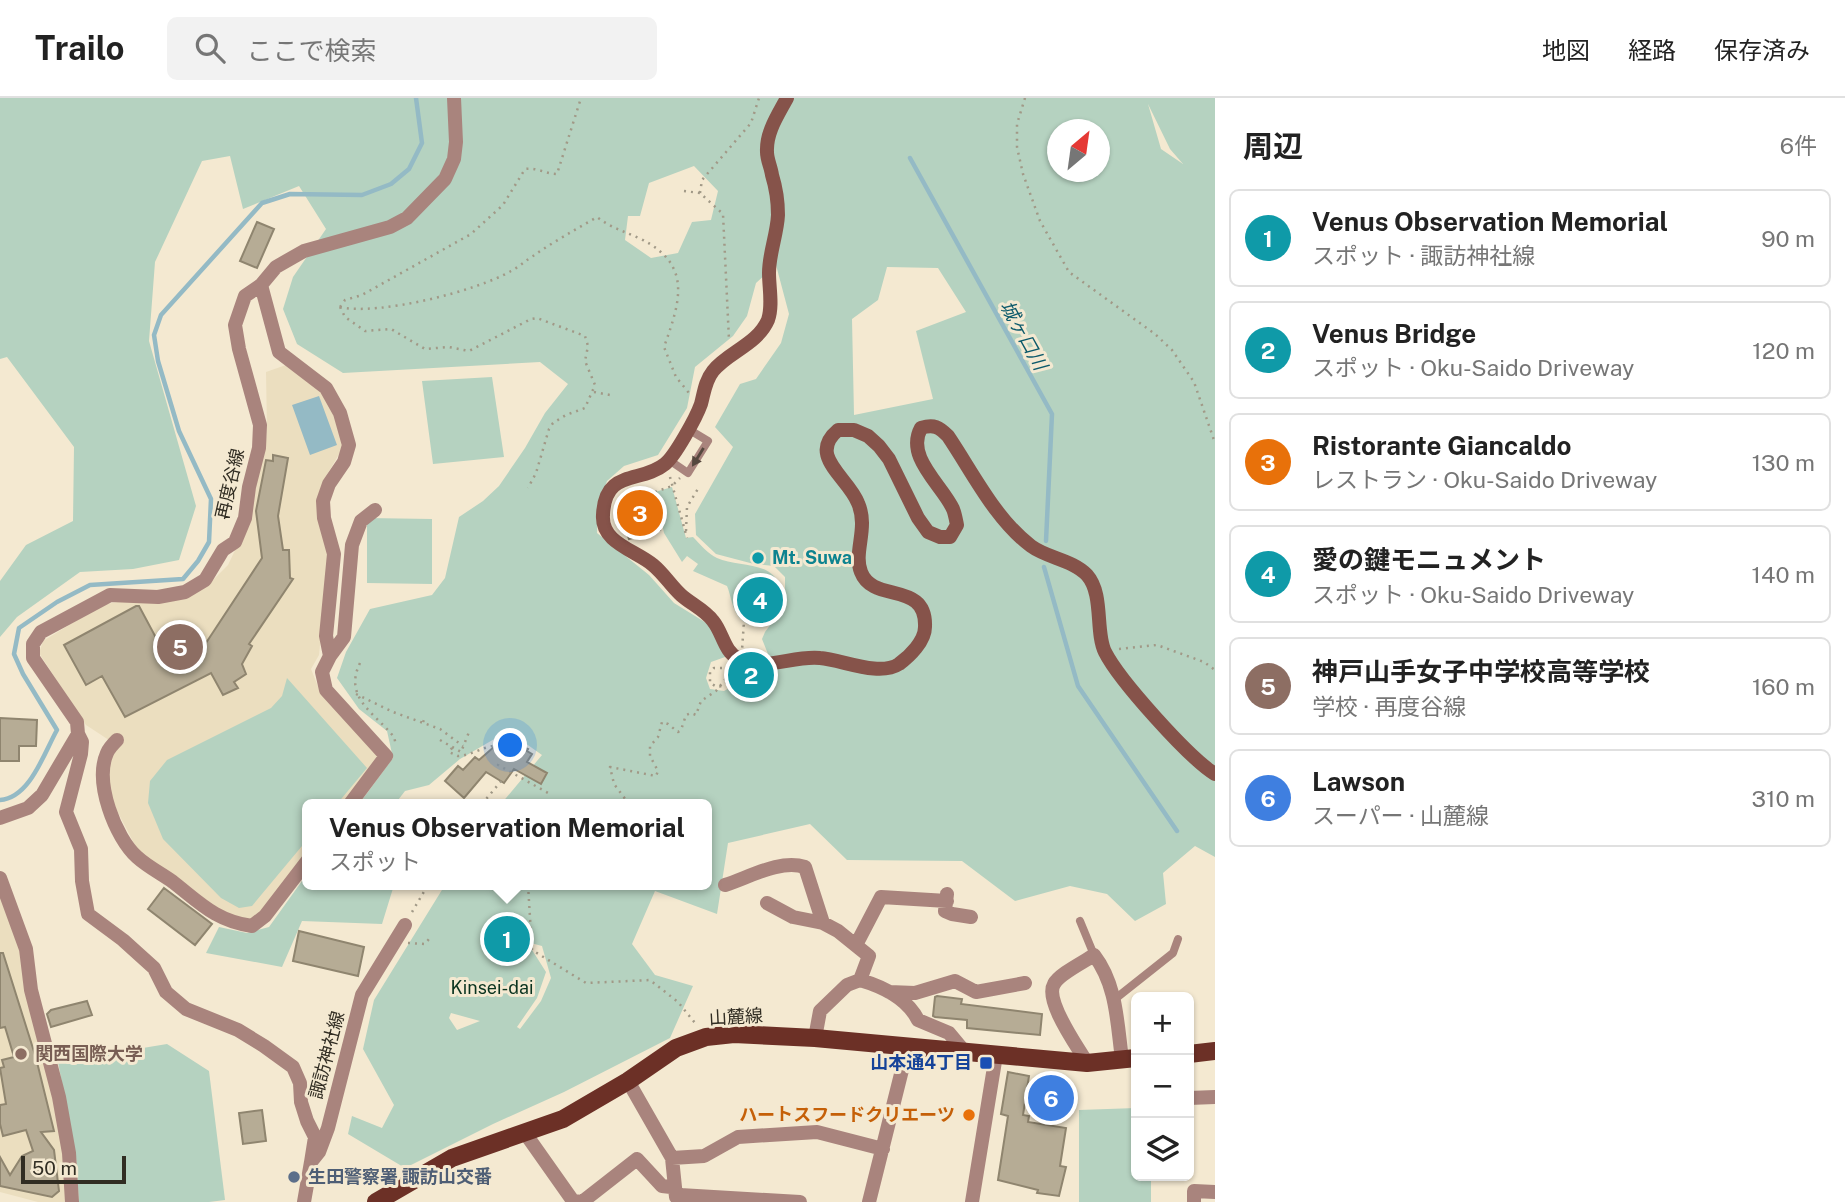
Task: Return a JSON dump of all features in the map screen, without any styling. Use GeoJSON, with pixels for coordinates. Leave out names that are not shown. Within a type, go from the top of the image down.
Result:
{"type":"FeatureCollection","features":[{"type":"Feature","properties":{"kind":"main road","name":"山麓線"},"geometry":{"type":"LineString","coordinates":[[376,1202],[452,1158],[563,1119],[628,1081],[676,1048],[706,1038],[734,1034],[815,1038],[1087,1063],[1129,1059]]}},
{"type":"Feature","properties":{"kind":"main road"},"geometry":{"type":"LineString","coordinates":[[1194,1053],[1215,1051]]}},
{"type":"Feature","properties":{"kind":"street","name":"再度谷線"},"geometry":{"type":"LineString","coordinates":[[78,734],[77,722],[33,658],[33,644],[41,632],[110,595],[158,597],[185,592],[205,580],[223,550],[235,542],[245,518],[249,487],[259,448],[260,425],[239,349],[236,325],[245,296],[261,285],[276,267],[304,251],[390,227],[407,219],[445,179],[454,159],[454,98]]}},
{"type":"Feature","properties":{"kind":"street"},"geometry":{"type":"LineString","coordinates":[[787,98],[772,125],[766,154],[777,195],[778,219],[770,256],[768,318],[745,348],[713,371],[700,406],[668,461],[648,474],[626,477],[615,484],[607,496],[603,511],[603,525],[609,536],[654,566],[681,595],[713,619],[728,650],[737,659],[758,665],[810,657],[833,659],[874,670],[888,669],[898,664],[914,649],[925,634],[926,618],[919,603],[906,595],[879,589],[867,582],[861,573],[859,560],[863,517],[858,501],[830,462],[825,450],[828,438],[838,430],[854,430],[868,436],[889,459],[918,518],[928,532],[940,537],[950,537],[957,526],[954,509],[926,468],[916,437],[921,428],[930,425],[939,427],[1014,531],[1032,547],[1076,567],[1088,576],[1100,618],[1104,650],[1132,690],[1189,752],[1215,774]]}},
{"type":"Feature","properties":{"kind":"street"},"geometry":{"type":"LineString","coordinates":[[261,285],[279,352],[326,388],[340,413],[349,445],[344,461],[329,484],[323,501],[324,518],[334,554],[326,636],[330,656]]}},
{"type":"Feature","properties":{"kind":"street"},"geometry":{"type":"LineString","coordinates":[[354,799],[386,756],[326,690],[322,672],[344,638],[352,545],[361,521],[375,510]]}},
{"type":"Feature","properties":{"kind":"street"},"geometry":{"type":"LineString","coordinates":[[0,818],[28,808],[43,795],[78,734]]}},
{"type":"Feature","properties":{"kind":"street"},"geometry":{"type":"LineString","coordinates":[[78,734],[82,742],[81,754],[66,812],[81,849],[82,881],[88,914],[154,968],[166,992],[186,1009],[239,1030],[293,1067],[300,1083],[301,1102],[315,1138],[311,1162]]}},
{"type":"Feature","properties":{"kind":"street"},"geometry":{"type":"LineString","coordinates":[[117,740],[106,754],[105,800],[122,837],[136,857],[173,882],[198,904],[232,923],[252,926],[265,916],[302,867]]}},
{"type":"Feature","properties":{"kind":"street"},"geometry":{"type":"LineString","coordinates":[[726,885],[782,866],[794,864],[806,867],[823,923]]}},
{"type":"Feature","properties":{"kind":"street"},"geometry":{"type":"LineString","coordinates":[[0,878],[26,949],[31,990],[59,1097],[69,1153],[72,1202]]}},
{"type":"Feature","properties":{"kind":"street"},"geometry":{"type":"LineString","coordinates":[[856,945],[881,897],[947,897],[946,911],[971,917]]}},
{"type":"Feature","properties":{"kind":"street"},"geometry":{"type":"LineString","coordinates":[[767,903],[793,917],[823,923],[856,945],[869,956],[860,980]]}},
{"type":"Feature","properties":{"kind":"street","name":"諏訪神社線"},"geometry":{"type":"LineString","coordinates":[[304,1202],[311,1162],[319,1152],[328,1128],[362,995],[405,925]]}},
{"type":"Feature","properties":{"kind":"street"},"geometry":{"type":"LineString","coordinates":[[1087,1063],[1056,1009],[1052,995],[1054,984],[1094,955],[1105,970],[1115,999],[1129,1059]]}},
{"type":"Feature","properties":{"kind":"street"},"geometry":{"type":"LineString","coordinates":[[815,1038],[820,1011],[847,985],[860,980],[880,986],[910,1005],[918,1020],[949,1033],[964,1051]]}},
{"type":"Feature","properties":{"kind":"street"},"geometry":{"type":"LineString","coordinates":[[889,992],[915,993],[955,981],[976,992],[1025,983]]}},
{"type":"Feature","properties":{"kind":"street"},"geometry":{"type":"LineString","coordinates":[[869,1202],[908,1046]]}},
{"type":"Feature","properties":{"kind":"street"},"geometry":{"type":"LineString","coordinates":[[972,1202],[996,1055]]}},
{"type":"Feature","properties":{"kind":"street"},"geometry":{"type":"LineString","coordinates":[[628,1081],[672,1158],[676,1197]]}},
{"type":"Feature","properties":{"kind":"street"},"geometry":{"type":"LineString","coordinates":[[1194,1098],[1215,1097]]}},
{"type":"Feature","properties":{"kind":"street"},"geometry":{"type":"LineString","coordinates":[[672,1158],[704,1156],[738,1137],[817,1132],[883,1149]]}},
{"type":"Feature","properties":{"kind":"street"},"geometry":{"type":"LineString","coordinates":[[524,1133],[573,1201],[582,1202],[637,1159],[662,1186],[671,1187],[676,1197]]}},
{"type":"Feature","properties":{"kind":"street"},"geometry":{"type":"LineString","coordinates":[[1194,1202],[1194,1191],[1215,1192]]}},
{"type":"Feature","properties":{"kind":"street"},"geometry":{"type":"LineString","coordinates":[[676,1197],[680,1195],[800,1202]]}},
{"type":"Feature","properties":{"kind":"lane"},"geometry":{"type":"LineString","coordinates":[[668,461],[688,473],[708,441],[688,429]]}},
{"type":"Feature","properties":{"kind":"lane"},"geometry":{"type":"LineString","coordinates":[[1080,921],[1094,955]]}},
{"type":"Feature","properties":{"kind":"lane"},"geometry":{"type":"LineString","coordinates":[[1115,999],[1173,953],[1178,939]]}},
{"type":"Feature","properties":{"kind":"path"},"geometry":{"type":"LineString","coordinates":[[340,307],[345,300],[362,295],[471,234],[503,205],[525,169],[557,174],[581,98]]}},
{"type":"Feature","properties":{"kind":"path"},"geometry":{"type":"LineString","coordinates":[[701,193],[702,180],[751,123],[759,98]]}},
{"type":"Feature","properties":{"kind":"path"},"geometry":{"type":"LineString","coordinates":[[1024,98],[1017,124],[1017,147],[1023,174],[1041,221],[1057,252],[1069,272],[1172,349],[1194,382],[1215,443]]}},
{"type":"Feature","properties":{"kind":"path"},"geometry":{"type":"LineString","coordinates":[[684,191],[701,193],[723,214],[730,330],[728,342]]}},
{"type":"Feature","properties":{"kind":"path"},"geometry":{"type":"LineString","coordinates":[[340,307],[363,309],[412,304],[463,290],[510,272],[555,241],[597,217],[608,226],[661,250],[675,268],[678,284],[676,314],[664,347],[676,377],[700,406]]}},
{"type":"Feature","properties":{"kind":"path"},"geometry":{"type":"LineString","coordinates":[[340,307],[345,317],[365,331],[391,329],[425,349],[449,347],[469,351],[531,319],[544,320],[585,336],[588,346],[585,361],[596,385],[594,392],[585,408],[553,423],[528,488]]}},
{"type":"Feature","properties":{"kind":"path"},"geometry":{"type":"LineString","coordinates":[[594,392],[610,395]]}},
{"type":"Feature","properties":{"kind":"path"},"geometry":{"type":"LineString","coordinates":[[668,461],[672,486],[687,538],[687,508],[699,487]]}},
{"type":"Feature","properties":{"kind":"path"},"geometry":{"type":"LineString","coordinates":[[655,492],[672,486],[680,478]]}},
{"type":"Feature","properties":{"kind":"path"},"geometry":{"type":"LineString","coordinates":[[625,799],[614,784],[610,767],[656,776],[658,771],[650,756],[650,746],[657,737],[662,722],[678,732],[686,715],[696,715],[701,701],[716,691],[719,687],[728,676],[724,668],[714,668],[710,672],[710,683],[714,687],[719,687],[723,687],[727,684],[731,680],[740,668],[742,666],[744,663],[746,660],[754,655],[765,658],[766,669],[762,674],[751,676],[743,667],[742,666],[741,665],[744,621]]}},
{"type":"Feature","properties":{"kind":"path"},"geometry":{"type":"LineString","coordinates":[[1104,650],[1157,645],[1204,662],[1215,670]]}},
{"type":"Feature","properties":{"kind":"path"},"geometry":{"type":"LineString","coordinates":[[360,663],[355,678],[356,694],[394,737],[397,746],[386,756]]}},
{"type":"Feature","properties":{"kind":"path"},"geometry":{"type":"LineString","coordinates":[[356,694],[393,712],[440,729],[463,746]]}},
{"type":"Feature","properties":{"kind":"path"},"geometry":{"type":"LineString","coordinates":[[424,722],[426,716]]}},
{"type":"Feature","properties":{"kind":"path"},"geometry":{"type":"LineString","coordinates":[[440,740],[461,752],[469,732]]}},
{"type":"Feature","properties":{"kind":"path"},"geometry":{"type":"LineString","coordinates":[[452,748],[449,752],[458,756],[497,744],[505,746],[507,748],[498,765],[506,772],[550,794]]}},
{"type":"Feature","properties":{"kind":"path"},"geometry":{"type":"LineString","coordinates":[[486,799],[502,779]]}},
{"type":"Feature","properties":{"kind":"path"},"geometry":{"type":"LineString","coordinates":[[405,925],[425,890]]}},
{"type":"Feature","properties":{"kind":"path"},"geometry":{"type":"LineString","coordinates":[[528,890],[531,950],[586,983],[650,980],[678,1002],[706,1038]]}},
{"type":"Feature","properties":{"kind":"path"},"geometry":{"type":"LineString","coordinates":[[401,943],[425,944],[429,939]]}},
{"type":"Feature","properties":{"kind":"shaded area"},"geometry":{"type":"Polygon","coordinates":[[[286,365],[322,393],[335,417],[344,446],[323,481],[329,554],[319,655],[311,669],[319,689],[375,749],[378,758],[347,799],[302,799],[302,859],[260,915],[249,920],[232,918],[138,851],[112,801],[109,777],[111,757],[118,746],[86,725],[39,653],[43,641],[102,605],[209,584],[228,565],[249,521],[253,490],[265,450],[266,372],[286,365]]]}},
{"type":"Feature","properties":{"kind":"shaded area","name":"関西国際大学"},"geometry":{"type":"Polygon","coordinates":[[[0,893],[18,940],[60,1123],[67,1202],[38,1202],[0,1192],[0,893]]]}},
{"type":"Feature","properties":{"kind":"green space","name":"Kinsei-dai"},"geometry":{"type":"Polygon","coordinates":[[[0,98],[1215,98],[1215,857],[1195,846],[1163,873],[1166,904],[1135,921],[1107,894],[1070,886],[1015,901],[962,861],[847,860],[810,824],[728,843],[717,914],[655,891],[632,944],[655,975],[693,986],[670,1038],[405,1168],[348,1134],[352,1116],[382,1128],[394,1105],[363,1049],[374,1000],[442,890],[712,890],[712,799],[505,799],[542,755],[508,731],[460,759],[429,785],[405,791],[399,799],[363,799],[393,758],[387,731],[359,709],[337,678],[346,652],[370,609],[432,595],[445,578],[459,517],[499,486],[545,413],[568,384],[540,362],[343,373],[297,344],[283,309],[293,277],[326,229],[299,186],[243,209],[230,156],[202,161],[155,262],[149,341],[196,506],[179,560],[133,569],[80,572],[17,617],[0,637],[0,581],[26,545],[73,521],[74,447],[7,357],[0,359],[0,98]],[[1148,104],[1161,149],[1183,164],[1170,149],[1148,104]],[[694,166],[649,183],[640,216],[628,216],[625,240],[651,258],[678,253],[692,222],[711,220],[718,191],[694,166]],[[776,265],[756,283],[747,316],[733,336],[695,367],[687,408],[658,455],[624,466],[607,481],[598,508],[597,533],[649,575],[674,603],[708,624],[728,656],[711,662],[706,678],[710,689],[724,691],[745,679],[767,679],[770,659],[762,639],[785,605],[785,577],[774,566],[716,554],[696,535],[695,514],[733,447],[715,427],[740,384],[756,379],[781,343],[789,314],[776,265]],[[887,267],[878,300],[852,319],[854,415],[933,399],[916,331],[966,312],[938,268],[887,267]],[[527,942],[546,972],[537,998],[517,1027],[520,1029],[541,1001],[551,978],[542,946],[527,942]],[[451,1013],[449,1018],[457,1030],[480,1021],[451,1013]]]}},
{"type":"Feature","properties":{"kind":"green space"},"geometry":{"type":"Polygon","coordinates":[[[492,377],[504,457],[433,464],[422,381],[492,377]]]}},
{"type":"Feature","properties":{"kind":"green space"},"geometry":{"type":"Polygon","coordinates":[[[672,487],[686,538],[693,537],[717,558],[763,569],[777,580],[780,589],[778,607],[768,620],[761,624],[745,623],[736,613],[727,586],[693,571],[698,564],[687,556],[682,562],[664,533],[655,492],[672,487]]]}},
{"type":"Feature","properties":{"kind":"green space"},"geometry":{"type":"Polygon","coordinates":[[[367,518],[432,519],[432,584],[367,583],[367,518]]]}},
{"type":"Feature","properties":{"kind":"green space"},"geometry":{"type":"Polygon","coordinates":[[[287,678],[367,768],[341,799],[302,799],[302,846],[252,906],[239,908],[221,898],[163,839],[148,803],[150,781],[167,760],[271,708],[282,696],[287,678]]]}},
{"type":"Feature","properties":{"kind":"green space"},"geometry":{"type":"Polygon","coordinates":[[[302,881],[302,890],[392,890],[382,924],[302,921],[282,967],[206,953],[219,927],[247,933],[269,927],[302,881]]]}},
{"type":"Feature","properties":{"kind":"green space"},"geometry":{"type":"Polygon","coordinates":[[[167,1044],[209,1071],[225,1200],[79,1202],[76,1157],[58,1062],[167,1044]]]}},
{"type":"Feature","properties":{"kind":"green space"},"geometry":{"type":"Polygon","coordinates":[[[1131,1108],[1131,1181],[1151,1181],[1151,1202],[1079,1202],[1079,1110],[1131,1108]]]}},
{"type":"Feature","properties":{"kind":"water"},"geometry":{"type":"Polygon","coordinates":[[[319,396],[337,445],[310,455],[292,405],[319,396]]]}},
{"type":"Feature","properties":{"kind":"water"},"geometry":{"type":"Polygon","coordinates":[[[518,938],[522,942],[513,953],[505,954],[497,948],[497,942],[509,945],[518,938]]]}},
{"type":"Feature","properties":{"kind":"building"},"geometry":{"type":"Polygon","coordinates":[[[257,222],[274,229],[257,268],[240,261],[257,222]]]}},
{"type":"Feature","properties":{"kind":"building"},"geometry":{"type":"Polygon","coordinates":[[[273,455],[288,458],[278,516],[283,550],[289,550],[290,578],[293,579],[249,644],[252,646],[242,664],[246,674],[234,682],[238,688],[223,695],[211,673],[125,717],[102,676],[86,685],[64,645],[139,606],[162,649],[195,632],[204,646],[262,558],[256,511],[266,460],[273,461],[273,455]]]}},
{"type":"Feature","properties":{"kind":"building"},"geometry":{"type":"Polygon","coordinates":[[[651,496],[661,519],[657,520],[660,530],[629,539],[618,506],[651,496]]]}},
{"type":"Feature","properties":{"kind":"building"},"geometry":{"type":"Polygon","coordinates":[[[0,718],[37,720],[36,746],[19,746],[19,761],[0,761],[0,718]]]}},
{"type":"Feature","properties":{"kind":"building"},"geometry":{"type":"Polygon","coordinates":[[[513,743],[528,749],[532,754],[527,762],[547,773],[541,784],[514,769],[504,783],[486,772],[464,798],[445,781],[458,766],[463,770],[475,757],[479,760],[495,746],[507,754],[513,743]]]}},
{"type":"Feature","properties":{"kind":"building"},"geometry":{"type":"Polygon","coordinates":[[[164,888],[212,924],[195,945],[148,909],[164,888]]]}},
{"type":"Feature","properties":{"kind":"building"},"geometry":{"type":"Polygon","coordinates":[[[299,931],[364,947],[358,976],[293,961],[299,931]]]}},
{"type":"Feature","properties":{"kind":"building","name":"関西国際大学"},"geometry":{"type":"Polygon","coordinates":[[[0,953],[3,953],[36,1058],[54,1131],[41,1132],[54,1150],[59,1191],[52,1197],[0,1186],[0,1157],[10,1175],[22,1156],[33,1151],[26,1130],[3,1136],[0,1124],[0,1105],[6,1104],[0,1068],[4,1067],[2,1060],[14,1057],[5,1027],[0,1028],[0,953]]]}},
{"type":"Feature","properties":{"kind":"building"},"geometry":{"type":"Polygon","coordinates":[[[937,996],[962,999],[961,1004],[1042,1014],[1040,1035],[967,1028],[967,1020],[935,1017],[937,996]]]}},
{"type":"Feature","properties":{"kind":"building"},"geometry":{"type":"Polygon","coordinates":[[[87,1001],[92,1015],[51,1027],[47,1014],[51,1010],[87,1001]]]}},
{"type":"Feature","properties":{"kind":"building"},"geometry":{"type":"Polygon","coordinates":[[[1008,1072],[1029,1076],[1023,1115],[1029,1116],[1028,1122],[1066,1128],[1060,1166],[1066,1167],[1059,1196],[1037,1193],[1038,1190],[998,1180],[1008,1116],[1001,1114],[1008,1072]]]}},
{"type":"Feature","properties":{"kind":"building"},"geometry":{"type":"Polygon","coordinates":[[[262,1110],[266,1141],[243,1144],[239,1113],[262,1110]]]}},
{"type":"Feature","properties":{"kind":"waterway"},"geometry":{"type":"LineString","coordinates":[[0,800],[11,797],[28,783],[57,730],[14,654],[19,628],[57,602],[90,585],[183,579],[209,542],[211,499],[179,431],[158,361],[154,335],[161,315],[262,203],[290,194],[362,195],[391,184],[409,169],[422,143],[416,98]]}},
{"type":"Feature","properties":{"kind":"waterway","name":"城ヶ口川"},"geometry":{"type":"LineString","coordinates":[[910,158],[1052,414],[1046,541]]}},
{"type":"Feature","properties":{"kind":"waterway","name":"城ヶ口川"},"geometry":{"type":"LineString","coordinates":[[1044,567],[1078,686],[1177,831]]}},
{"type":"Feature","properties":{"kind":"place","name":"Ristorante Giancaldo"},"geometry":{"type":"Point","coordinates":[640,513]}},
{"type":"Feature","properties":{"kind":"place","name":"Mt. Suwa"},"geometry":{"type":"Point","coordinates":[758,558]}},
{"type":"Feature","properties":{"kind":"place","name":"愛の鍵モニュメント"},"geometry":{"type":"Point","coordinates":[760,600]}},
{"type":"Feature","properties":{"kind":"place","name":"神戸山手女子中学校高等学校"},"geometry":{"type":"Point","coordinates":[180,647]}},
{"type":"Feature","properties":{"kind":"place","name":"Venus Bridge"},"geometry":{"type":"Point","coordinates":[751,675]}},
{"type":"Feature","properties":{"kind":"place","name":"Venus Observation Memorial"},"geometry":{"type":"Point","coordinates":[507,939]}},
{"type":"Feature","properties":{"kind":"place","name":"関西国際大学"},"geometry":{"type":"Point","coordinates":[21,1054]}},
{"type":"Feature","properties":{"kind":"place","name":"山本通4丁目"},"geometry":{"type":"Point","coordinates":[986,1063]}},
{"type":"Feature","properties":{"kind":"place","name":"Lawson"},"geometry":{"type":"Point","coordinates":[1051,1098]}},
{"type":"Feature","properties":{"kind":"place","name":"ハートスフードクリエーツ"},"geometry":{"type":"Point","coordinates":[969,1115]}},
{"type":"Feature","properties":{"kind":"place","name":"生田警察署 諏訪山交番"},"geometry":{"type":"Point","coordinates":[294,1177]}}]}
